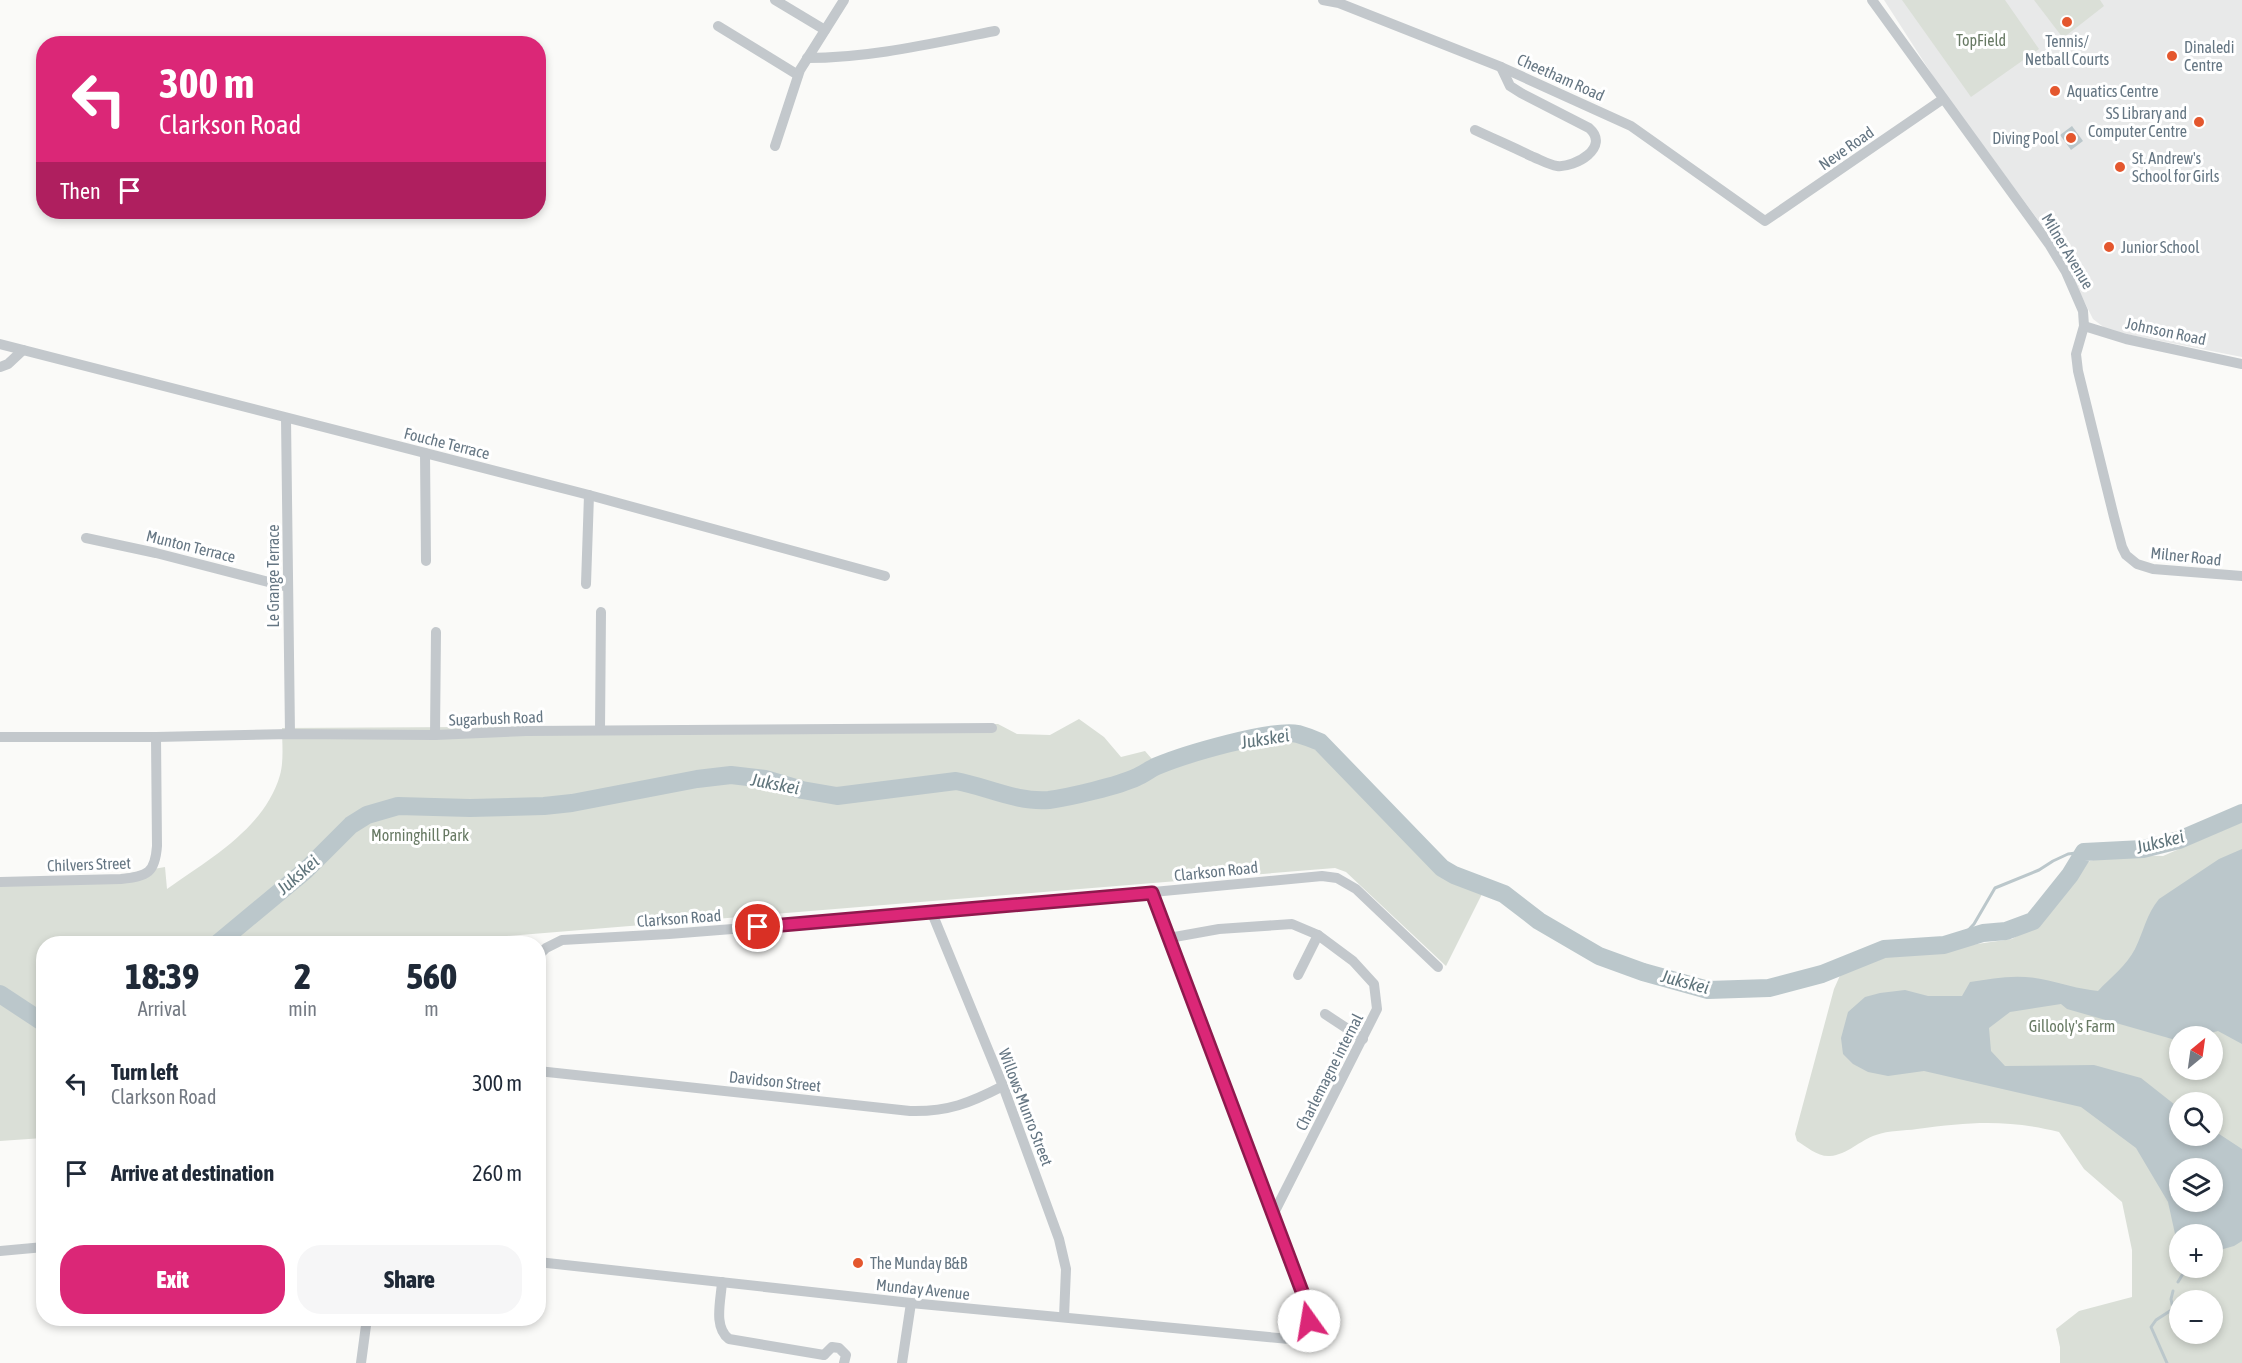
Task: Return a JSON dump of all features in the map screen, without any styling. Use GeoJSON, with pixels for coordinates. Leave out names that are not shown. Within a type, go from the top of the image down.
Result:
{"type":"FeatureCollection","features":[{"type":"Feature","properties":{"kind":"street"},"geometry":{"type":"LineString","coordinates":[[776,0],[825,30]]}},
{"type":"Feature","properties":{"kind":"street"},"geometry":{"type":"LineString","coordinates":[[775,146],[798,75],[844,0]]}},
{"type":"Feature","properties":{"kind":"street","name":"Cheetham Road"},"geometry":{"type":"LineString","coordinates":[[1323,0],[1339,2],[1501,67],[1631,126],[1765,221]]}},
{"type":"Feature","properties":{"kind":"street","name":"Milner Avenue"},"geometry":{"type":"LineString","coordinates":[[1872,0],[2053,250],[2081,303],[2085,318],[2077,345],[2079,371],[2122,547],[2130,559]]}},
{"type":"Feature","properties":{"kind":"street"},"geometry":{"type":"LineString","coordinates":[[718,26],[798,75]]}},
{"type":"Feature","properties":{"kind":"street"},"geometry":{"type":"LineString","coordinates":[[807,58],[848,57],[995,31]]}},
{"type":"Feature","properties":{"kind":"street"},"geometry":{"type":"LineString","coordinates":[[1475,130],[1555,166],[1569,165],[1584,158],[1598,139],[1589,128],[1510,86],[1501,67]]}},
{"type":"Feature","properties":{"kind":"street","name":"Neve Road"},"geometry":{"type":"LineString","coordinates":[[1765,221],[1943,99]]}},
{"type":"Feature","properties":{"kind":"street","name":"Johnson Road"},"geometry":{"type":"LineString","coordinates":[[2084,326],[2126,339],[2242,364]]}},
{"type":"Feature","properties":{"kind":"street","name":"Fouche Terrace"},"geometry":{"type":"LineString","coordinates":[[0,344],[589,495],[885,576]]}},
{"type":"Feature","properties":{"kind":"street"},"geometry":{"type":"LineString","coordinates":[[0,367],[9,364],[22,350]]}},
{"type":"Feature","properties":{"kind":"street","name":"Le Grange Terrace"},"geometry":{"type":"LineString","coordinates":[[286,418],[290,734]]}},
{"type":"Feature","properties":{"kind":"street"},"geometry":{"type":"LineString","coordinates":[[425,453],[426,561]]}},
{"type":"Feature","properties":{"kind":"street"},"geometry":{"type":"LineString","coordinates":[[586,584],[589,495]]}},
{"type":"Feature","properties":{"kind":"street","name":"Munton Terrace"},"geometry":{"type":"LineString","coordinates":[[86,538],[156,553],[288,587]]}},
{"type":"Feature","properties":{"kind":"street","name":"Milner Road"},"geometry":{"type":"LineString","coordinates":[[2130,559],[2153,570],[2242,576]]}},
{"type":"Feature","properties":{"kind":"street"},"geometry":{"type":"LineString","coordinates":[[600,612],[600,730]]}},
{"type":"Feature","properties":{"kind":"street"},"geometry":{"type":"LineString","coordinates":[[435,735],[436,632]]}},
{"type":"Feature","properties":{"kind":"street","name":"Sugarbush Road"},"geometry":{"type":"LineString","coordinates":[[0,737],[435,735],[600,730],[992,728]]}},
{"type":"Feature","properties":{"kind":"street","name":"Chilvers Street"},"geometry":{"type":"LineString","coordinates":[[0,882],[121,879],[141,876],[150,871],[155,863],[157,846],[156,737]]}},
{"type":"Feature","properties":{"kind":"street","name":"Clarkson Road"},"geometry":{"type":"LineString","coordinates":[[546,948],[562,940],[669,934],[932,913],[1309,877],[1337,878],[1356,889],[1438,967]]}},
{"type":"Feature","properties":{"kind":"street"},"geometry":{"type":"LineString","coordinates":[[1152,893],[1274,1213]]}},
{"type":"Feature","properties":{"kind":"street","name":"Willows Munro Street"},"geometry":{"type":"LineString","coordinates":[[932,913],[1003,1086],[1062,1250],[1066,1269],[1064,1317]]}},
{"type":"Feature","properties":{"kind":"street","name":"Charlemagne internal"},"geometry":{"type":"LineString","coordinates":[[1169,938],[1219,929],[1292,924],[1318,935],[1353,960],[1374,984],[1377,1008],[1363,1040],[1274,1213]]}},
{"type":"Feature","properties":{"kind":"street"},"geometry":{"type":"LineString","coordinates":[[1298,975],[1318,935]]}},
{"type":"Feature","properties":{"kind":"street"},"geometry":{"type":"LineString","coordinates":[[1325,1014],[1363,1040]]}},
{"type":"Feature","properties":{"kind":"street","name":"Davidson Street"},"geometry":{"type":"LineString","coordinates":[[546,1072],[910,1112],[954,1108],[1003,1086]]}},
{"type":"Feature","properties":{"kind":"street","name":"Munday Avenue"},"geometry":{"type":"LineString","coordinates":[[546,1263],[911,1304],[1289,1339],[1303,1333],[1309,1321],[1309,1310],[1274,1213]]}},
{"type":"Feature","properties":{"kind":"street"},"geometry":{"type":"LineString","coordinates":[[0,1251],[36,1248]]}},
{"type":"Feature","properties":{"kind":"street"},"geometry":{"type":"LineString","coordinates":[[722,1282],[719,1323],[724,1335],[729,1339],[827,1359],[832,1347],[840,1348],[846,1355],[844,1363]]}},
{"type":"Feature","properties":{"kind":"street"},"geometry":{"type":"LineString","coordinates":[[902,1363],[911,1304]]}},
{"type":"Feature","properties":{"kind":"street"},"geometry":{"type":"LineString","coordinates":[[361,1363],[366,1326]]}},
{"type":"Feature","properties":{"kind":"shaded area","name":"St. Andrew's School for Girls"},"geometry":{"type":"Polygon","coordinates":[[[1884,0],[2242,0],[2242,357],[2125,334],[2106,329],[2093,319],[2055,243],[1942,90],[1884,0]]]}},
{"type":"Feature","properties":{"kind":"shaded area","name":"Diving Pool"},"geometry":{"type":"Polygon","coordinates":[[[2072,126],[2083,141],[2071,150],[2060,135],[2072,126]]]}},
{"type":"Feature","properties":{"kind":"shaded area"},"geometry":{"type":"Polygon","coordinates":[[[2242,849],[2242,1044],[2223,1034],[2223,1026],[2169,1026],[2169,1038],[2067,1009],[2061,1004],[2010,1012],[1989,1028],[1991,1051],[2005,1066],[2094,1065],[2141,1078],[2169,1100],[2169,1146],[2223,1146],[2223,1137],[2242,1149],[2242,1241],[2223,1249],[2223,1224],[2173,1224],[2170,1212],[2223,1212],[2223,1158],[2169,1158],[2169,1207],[2136,1148],[2081,1107],[1924,1071],[1888,1076],[1868,1072],[1853,1064],[1843,1054],[1841,1038],[1848,1012],[1865,997],[1880,993],[1905,990],[1928,996],[1962,996],[1970,982],[2014,977],[2041,979],[2098,991],[2132,955],[2151,911],[2159,899],[2219,859],[2242,849]]]}},
{"type":"Feature","properties":{"kind":"green space","name":"TopField"},"geometry":{"type":"Polygon","coordinates":[[[1902,0],[2005,0],[2039,49],[1971,97],[1902,0]]]}},
{"type":"Feature","properties":{"kind":"green space","name":"Tennis/ Netball Courts"},"geometry":{"type":"Polygon","coordinates":[[[2034,0],[2100,0],[2104,6],[2063,38],[2034,0]]]}},
{"type":"Feature","properties":{"kind":"green space","name":"Morninghill Park"},"geometry":{"type":"Polygon","coordinates":[[[1079,719],[1104,737],[1121,757],[1145,751],[1158,766],[1260,735],[1297,734],[1320,742],[1442,868],[1454,875],[1486,886],[1446,966],[1346,872],[1335,868],[507,936],[36,936],[36,1138],[0,1141],[0,879],[119,875],[165,867],[167,889],[234,841],[262,811],[273,794],[280,775],[282,728],[998,724],[1017,734],[1050,735],[1079,719]]]}},
{"type":"Feature","properties":{"kind":"green space","name":"Gillooly's Farm"},"geometry":{"type":"Polygon","coordinates":[[[2242,822],[2242,1363],[2060,1363],[2060,1347],[2056,1329],[2079,1311],[2132,1297],[2132,1250],[2122,1202],[2084,1169],[2059,1132],[2005,1123],[1891,1131],[1870,1137],[1842,1153],[1830,1156],[1821,1155],[1809,1149],[1797,1141],[1795,1134],[1834,989],[1842,971],[1865,960],[2012,939],[2032,927],[2056,900],[2074,873],[2087,862],[2103,857],[2163,856],[2242,822]]]}},
{"type":"Feature","properties":{"kind":"waterway","name":"Jukskei"},"geometry":{"type":"LineString","coordinates":[[227,936],[306,870],[351,825],[367,815],[398,806],[470,808],[544,806],[731,775],[765,779],[802,790],[837,796],[956,781],[1014,797],[1049,800],[1118,784],[1157,766],[1206,749],[1286,733],[1298,734],[1320,742],[1442,868],[1454,875],[1504,894],[1539,921],[1599,956],[1643,972],[1708,990],[1769,988],[1822,974],[1884,949],[1944,945],[1983,933],[2006,931],[2033,921],[2070,875],[2084,852],[2143,849],[2179,840],[2242,813]]}},
{"type":"Feature","properties":{"kind":"waterway"},"geometry":{"type":"LineString","coordinates":[[1944,945],[1961,938],[1974,924],[1995,888],[2039,870],[2068,854],[2084,852]]}},
{"type":"Feature","properties":{"kind":"waterway","name":"Jukskei"},"geometry":{"type":"LineString","coordinates":[[0,994],[36,1018]]}},
{"type":"Feature","properties":{"kind":"waterway"},"geometry":{"type":"LineString","coordinates":[[2178,1282],[2180,1278]]}},
{"type":"Feature","properties":{"kind":"waterway"},"geometry":{"type":"LineString","coordinates":[[2167,1363],[2151,1327],[2156,1320],[2169,1312]]}},
{"type":"Feature","properties":{"kind":"place","name":"Tennis/ Netball Courts"},"geometry":{"type":"Point","coordinates":[2067,22]}},
{"type":"Feature","properties":{"kind":"place","name":"Dinaledi Centre"},"geometry":{"type":"Point","coordinates":[2172,56]}},
{"type":"Feature","properties":{"kind":"place","name":"Aquatics Centre"},"geometry":{"type":"Point","coordinates":[2055,91]}},
{"type":"Feature","properties":{"kind":"place","name":"SS Library and Computer Centre"},"geometry":{"type":"Point","coordinates":[2199,122]}},
{"type":"Feature","properties":{"kind":"place","name":"Diving Pool"},"geometry":{"type":"Point","coordinates":[2071,138]}},
{"type":"Feature","properties":{"kind":"place","name":"St. Andrew's School for Girls"},"geometry":{"type":"Point","coordinates":[2120,167]}},
{"type":"Feature","properties":{"kind":"place","name":"Junior School"},"geometry":{"type":"Point","coordinates":[2109,247]}},
{"type":"Feature","properties":{"kind":"place","name":"The Munday B&B"},"geometry":{"type":"Point","coordinates":[858,1263]}},
{"type":"Feature","properties":{"kind":"route"},"geometry":{"type":"LineString","coordinates":[[758,927],[1152,893],[1274,1213],[1309,1310],[1309,1321]]}}]}
